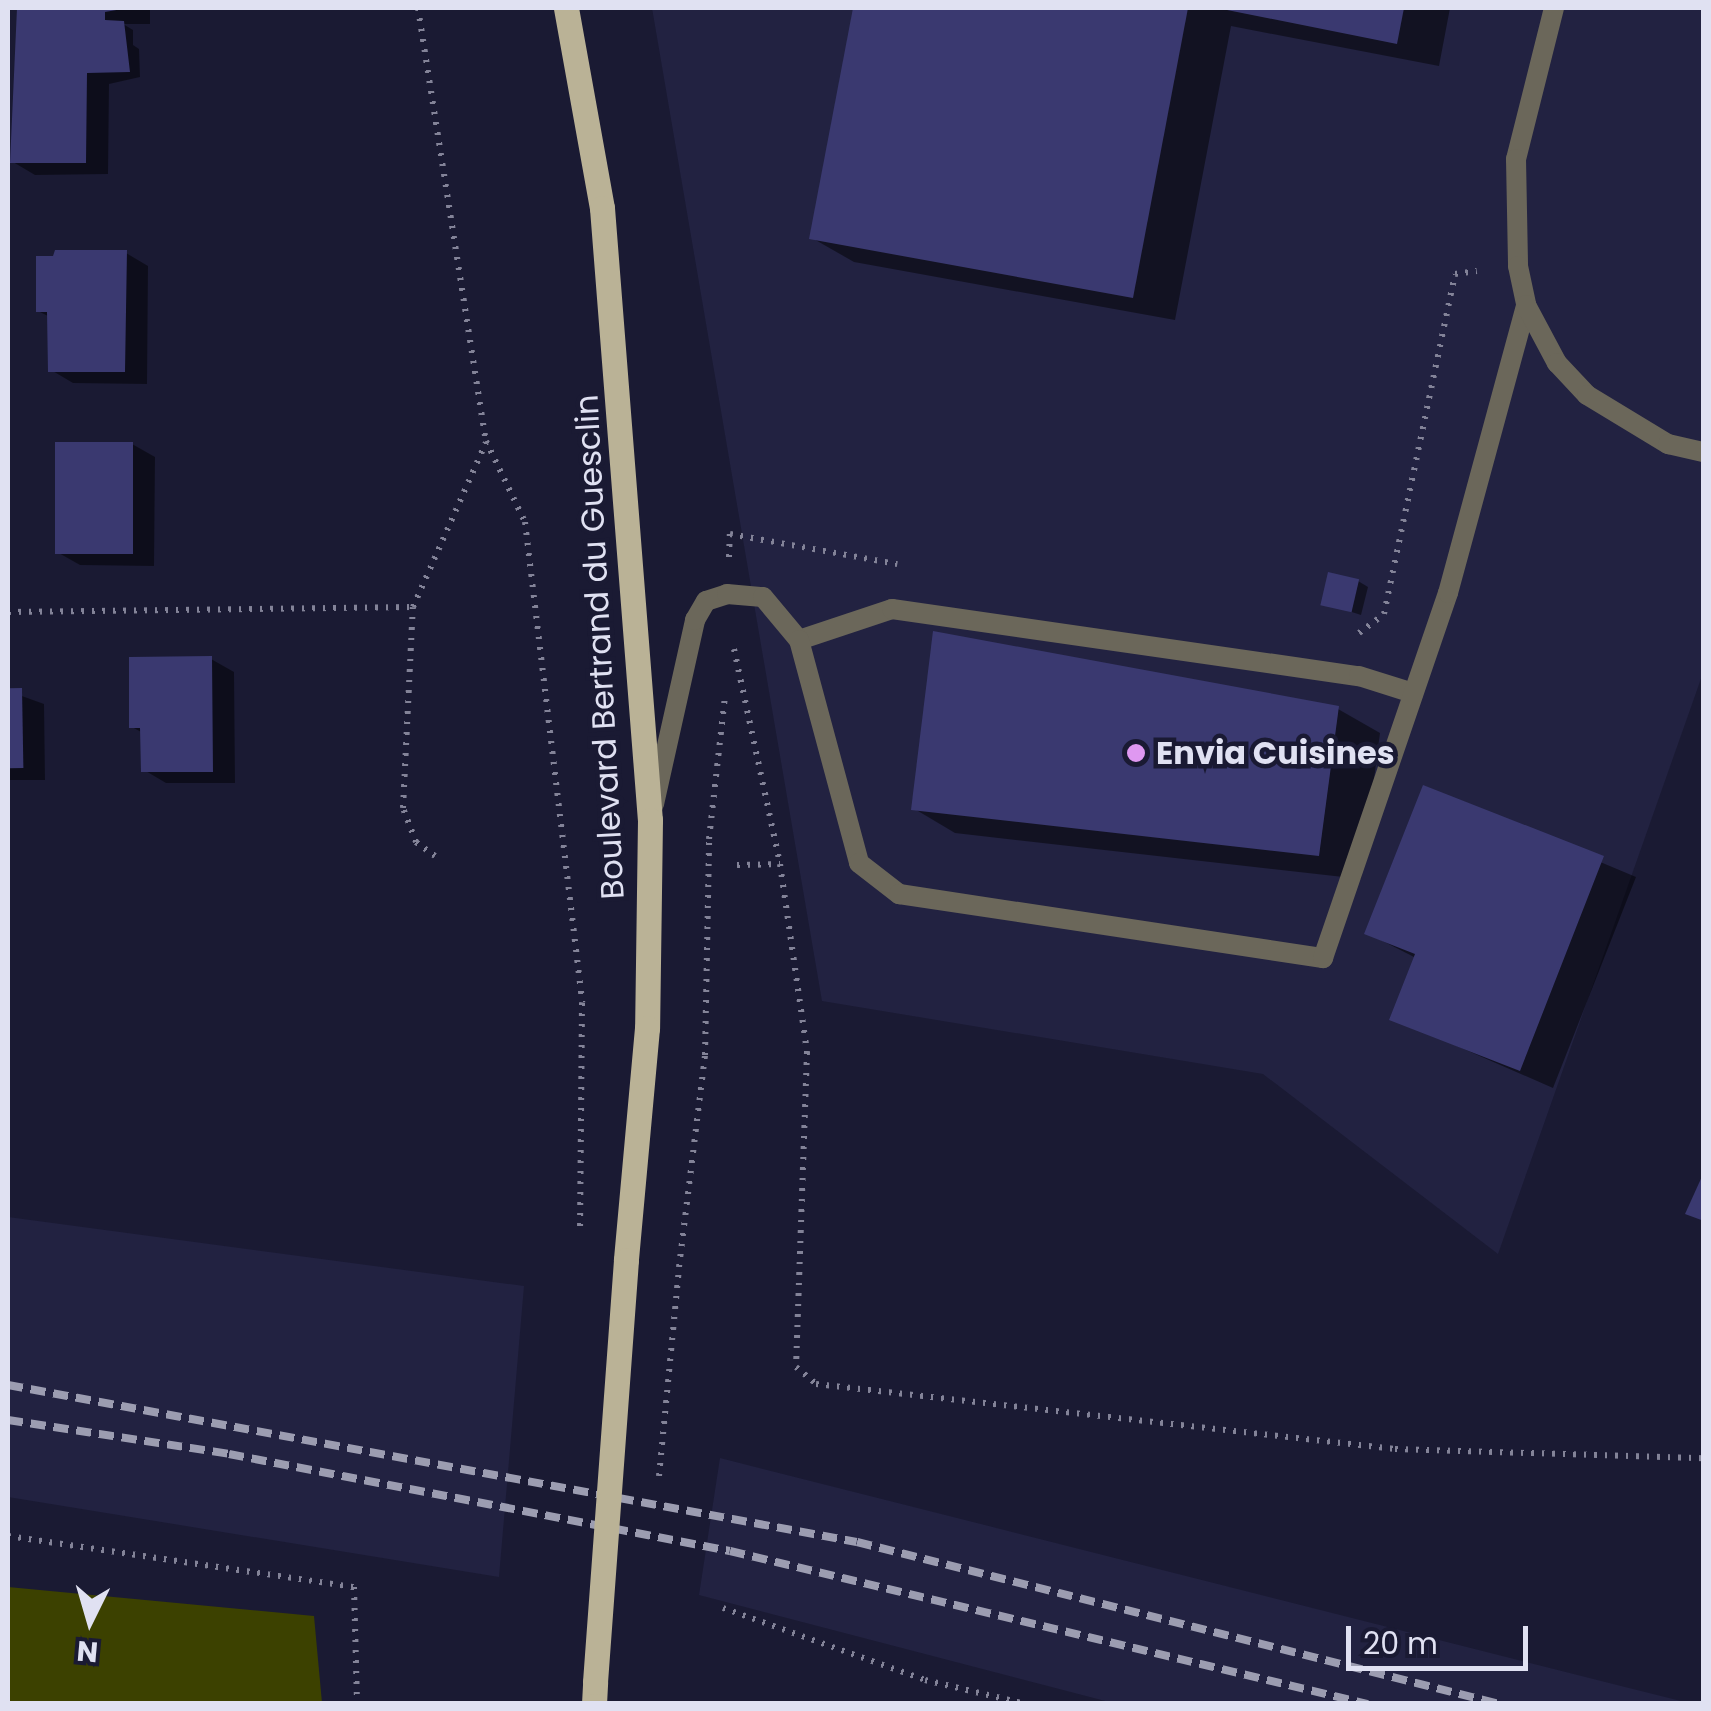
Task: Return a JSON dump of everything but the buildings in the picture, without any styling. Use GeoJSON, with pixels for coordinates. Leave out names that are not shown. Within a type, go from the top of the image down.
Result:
{"type":"FeatureCollection","features":[{"type":"Feature","properties":{"kind":"main road","name":"Boulevard Bertrand du Guesclin"},"geometry":{"type":"LineString","coordinates":[[566,8],[602,208],[650,820],[646,1028],[594,1693]]}},
{"type":"Feature","properties":{"kind":"street"},"geometry":{"type":"LineString","coordinates":[[1554,8],[1516,159],[1518,266],[1526,305],[1557,363],[1586,395],[1668,444],[1704,452]]}},
{"type":"Feature","properties":{"kind":"street"},"geometry":{"type":"LineString","coordinates":[[650,820],[695,620],[706,602],[727,594],[763,597],[799,640],[859,863],[899,894],[1323,958],[1448,594],[1526,305]]}},
{"type":"Feature","properties":{"kind":"street"},"geometry":{"type":"LineString","coordinates":[[799,640],[892,608],[1359,676],[1413,693]]}},
{"type":"Feature","properties":{"kind":"path"},"geometry":{"type":"LineString","coordinates":[[418,8],[486,440],[525,522],[582,1002],[580,1234]]}},
{"type":"Feature","properties":{"kind":"path"},"geometry":{"type":"LineString","coordinates":[[1344,631],[1363,634],[1384,614],[1455,274],[1518,266]]}},
{"type":"Feature","properties":{"kind":"path"},"geometry":{"type":"LineString","coordinates":[[435,856],[416,842],[403,808],[413,607],[486,440]]}},
{"type":"Feature","properties":{"kind":"path"},"geometry":{"type":"LineString","coordinates":[[902,565],[730,534],[727,594],[733,645],[780,864],[807,1052],[796,1368],[816,1384],[1395,1449],[1704,1458]]}},
{"type":"Feature","properties":{"kind":"path"},"geometry":{"type":"LineString","coordinates":[[8,612],[413,607]]}},
{"type":"Feature","properties":{"kind":"path"},"geometry":{"type":"LineString","coordinates":[[657,1496],[678,1267],[705,1055],[708,838],[733,645]]}},
{"type":"Feature","properties":{"kind":"path"},"geometry":{"type":"LineString","coordinates":[[737,865],[780,864]]}},
{"type":"Feature","properties":{"kind":"path"},"geometry":{"type":"LineString","coordinates":[[8,1536],[354,1587],[356,1704]]}},
{"type":"Feature","properties":{"kind":"path"},"geometry":{"type":"LineString","coordinates":[[723,1608],[924,1680],[1026,1704]]}},
{"type":"Feature","properties":{"kind":"shaded area"},"geometry":{"type":"Polygon","coordinates":[[[652,8],[1703,8],[1703,673],[1498,1254],[1263,1074],[822,1001],[652,8]]]}},
{"type":"Feature","properties":{"kind":"shaded area"},"geometry":{"type":"Polygon","coordinates":[[[8,1217],[524,1286],[499,1577],[8,1497],[8,1217]]]}},
{"type":"Feature","properties":{"kind":"shaded area"},"geometry":{"type":"Polygon","coordinates":[[[720,1458],[1689,1703],[1113,1703],[699,1595],[720,1458]]]}},
{"type":"Feature","properties":{"kind":"green space"},"geometry":{"type":"Polygon","coordinates":[[[8,1587],[314,1616],[322,1703],[8,1703],[8,1587]]]}},
{"type":"Feature","properties":{"kind":"railway"},"geometry":{"type":"LineString","coordinates":[[8,1385],[857,1542],[1499,1704]]}},
{"type":"Feature","properties":{"kind":"railway"},"geometry":{"type":"LineString","coordinates":[[8,1420],[229,1454],[730,1551],[1368,1704]]}},
{"type":"Feature","properties":{"kind":"place","name":"Envia Cuisines"},"geometry":{"type":"Point","coordinates":[1136,753]}}]}
